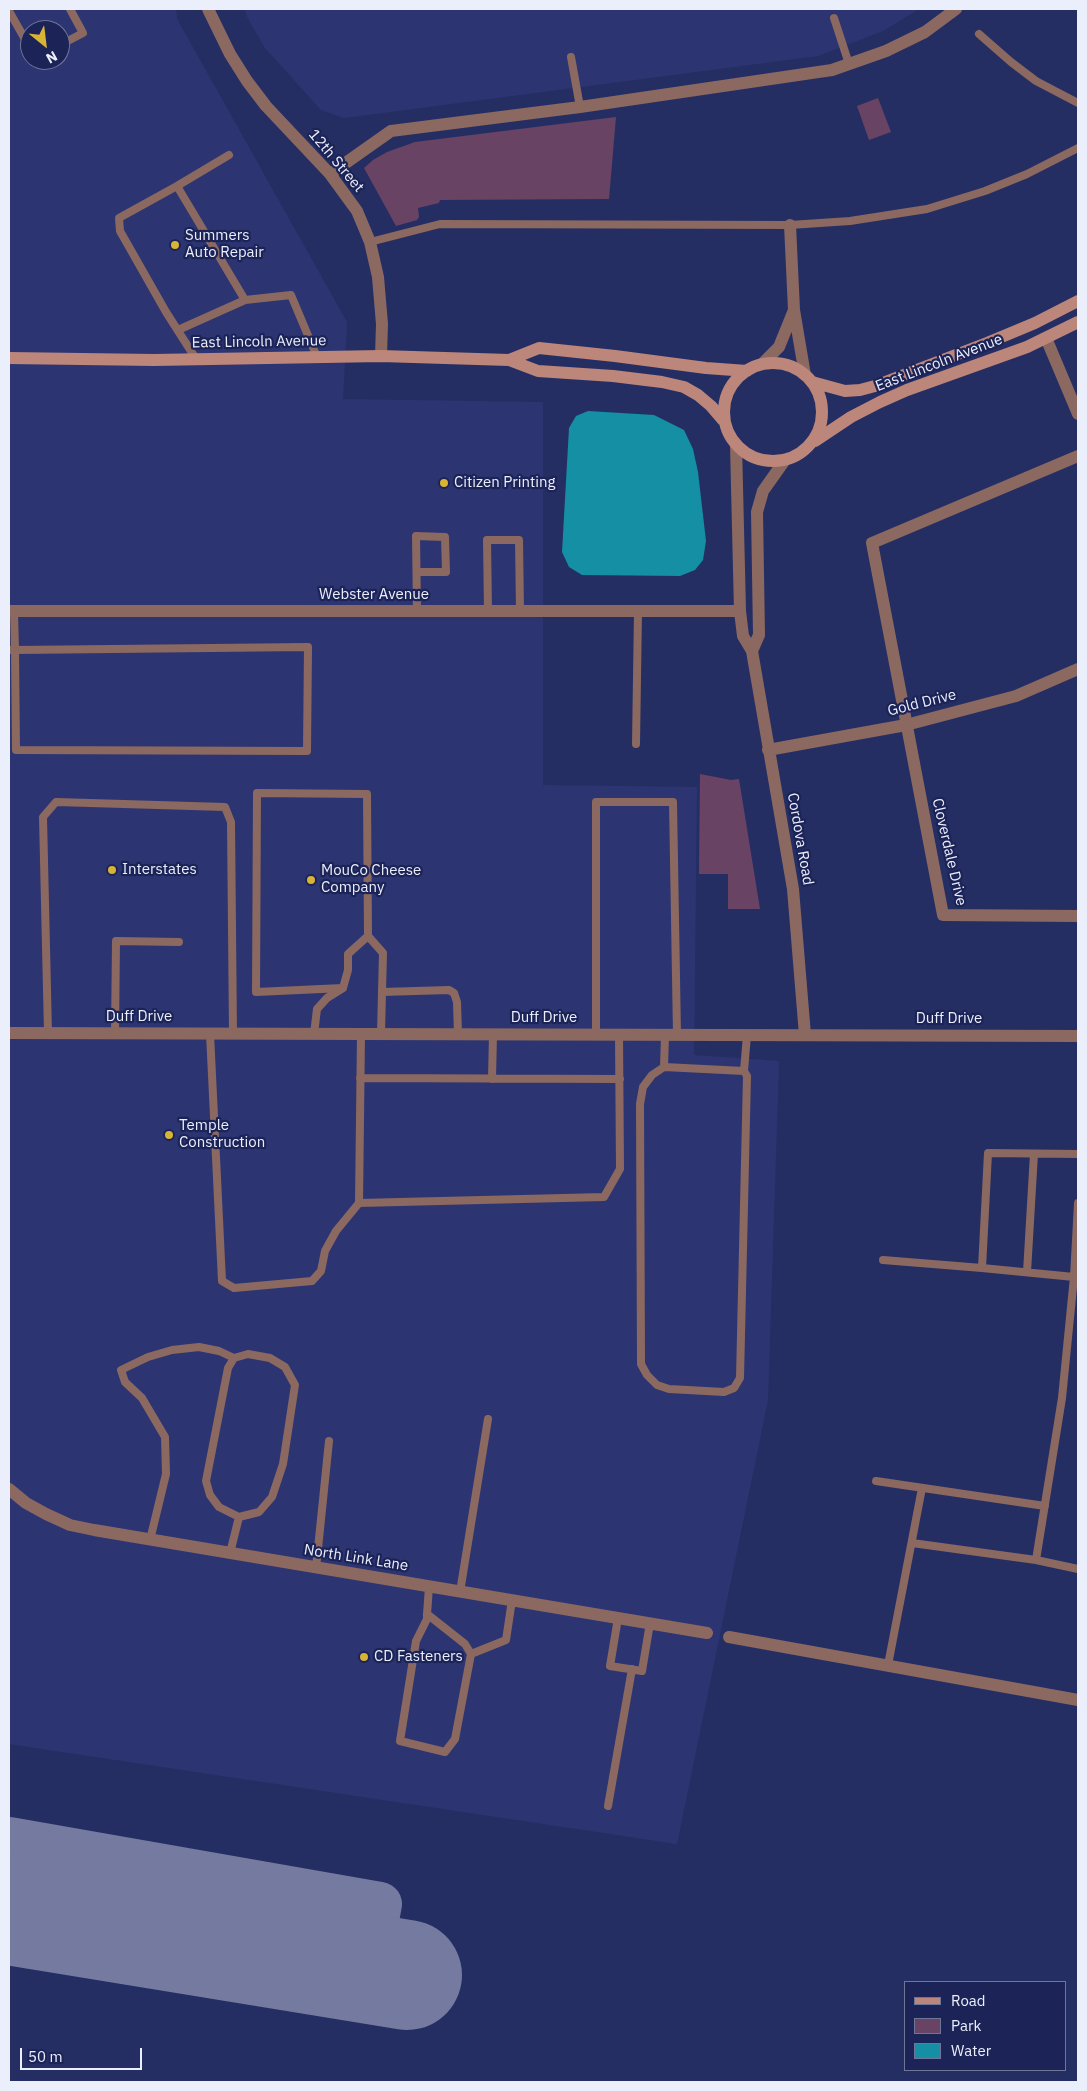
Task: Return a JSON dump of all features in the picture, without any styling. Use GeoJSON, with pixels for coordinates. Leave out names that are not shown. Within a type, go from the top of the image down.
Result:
{"type":"FeatureCollection","features":[{"type":"Feature","properties":{"kind":"street","name":"12th Street"},"geometry":{"type":"LineString","coordinates":[[208,9],[230,54],[247,81],[266,106],[330,174],[357,211],[370,242],[378,277],[382,324],[381,356]]}},
{"type":"Feature","properties":{"kind":"street"},"geometry":{"type":"LineString","coordinates":[[330,174],[391,131],[580,107],[832,70],[886,51],[925,32],[956,9]]}},
{"type":"Feature","properties":{"kind":"street"},"geometry":{"type":"LineString","coordinates":[[790,225],[794,310],[809,378]]}},
{"type":"Feature","properties":{"kind":"street","name":"East Lincoln Avenue"},"geometry":{"type":"LineString","coordinates":[[809,378],[845,390],[860,390],[875,386],[1035,323],[1078,301]]}},
{"type":"Feature","properties":{"kind":"street"},"geometry":{"type":"LineString","coordinates":[[762,364],[779,364],[794,367],[809,378],[819,392],[823,407],[823,418],[815,441],[798,455],[785,460],[764,461],[748,455],[736,445],[728,433],[723,420],[724,403],[734,382],[747,371],[762,364],[779,347],[794,310]]}},
{"type":"Feature","properties":{"kind":"street","name":"East Lincoln Avenue"},"geometry":{"type":"LineString","coordinates":[[815,441],[851,417],[907,390],[994,360],[1078,322]]}},
{"type":"Feature","properties":{"kind":"street"},"geometry":{"type":"LineString","coordinates":[[1046,338],[1078,414]]}},
{"type":"Feature","properties":{"kind":"street","name":"East Lincoln Avenue"},"geometry":{"type":"LineString","coordinates":[[509,360],[540,348],[706,368],[747,371]]}},
{"type":"Feature","properties":{"kind":"street","name":"East Lincoln Avenue"},"geometry":{"type":"LineString","coordinates":[[9,358],[196,359],[381,356],[509,360],[538,371],[613,376],[662,382],[684,387],[705,400],[723,420]]}},
{"type":"Feature","properties":{"kind":"street","name":"Cordova Road"},"geometry":{"type":"LineString","coordinates":[[736,445],[740,611],[743,636],[752,650],[793,889],[804,1035]]}},
{"type":"Feature","properties":{"kind":"street"},"geometry":{"type":"LineString","coordinates":[[906,725],[872,543],[1078,456]]}},
{"type":"Feature","properties":{"kind":"street","name":"Cordova Road"},"geometry":{"type":"LineString","coordinates":[[752,650],[760,635],[757,512],[764,491],[785,460]]}},
{"type":"Feature","properties":{"kind":"street","name":"Webster Avenue"},"geometry":{"type":"LineString","coordinates":[[11,611],[740,611]]}},
{"type":"Feature","properties":{"kind":"street","name":"Gold Drive"},"geometry":{"type":"LineString","coordinates":[[768,750],[906,725],[1016,696],[1078,669]]}},
{"type":"Feature","properties":{"kind":"street","name":"Cloverdale Drive"},"geometry":{"type":"LineString","coordinates":[[906,725],[944,915],[1078,916]]}},
{"type":"Feature","properties":{"kind":"street","name":"Duff Drive"},"geometry":{"type":"LineString","coordinates":[[9,1033],[1078,1036]]}},
{"type":"Feature","properties":{"kind":"street","name":"North Link Lane"},"geometry":{"type":"LineString","coordinates":[[9,1489],[26,1503],[70,1525],[316,1568],[707,1632]]}},
{"type":"Feature","properties":{"kind":"street"},"geometry":{"type":"LineString","coordinates":[[729,1637],[1078,1700]]}},
{"type":"Feature","properties":{"kind":"lane"},"geometry":{"type":"LineString","coordinates":[[70,9],[83,33],[70,40]]}},
{"type":"Feature","properties":{"kind":"lane"},"geometry":{"type":"LineString","coordinates":[[9,11],[20,30]]}},
{"type":"Feature","properties":{"kind":"lane"},"geometry":{"type":"LineString","coordinates":[[834,18],[849,64]]}},
{"type":"Feature","properties":{"kind":"lane"},"geometry":{"type":"LineString","coordinates":[[980,34],[1011,62],[1036,80],[1078,103]]}},
{"type":"Feature","properties":{"kind":"lane"},"geometry":{"type":"LineString","coordinates":[[571,57],[580,107]]}},
{"type":"Feature","properties":{"kind":"lane"},"geometry":{"type":"LineString","coordinates":[[370,242],[440,224],[790,225],[850,221],[927,209],[986,191],[1027,174],[1078,148]]}},
{"type":"Feature","properties":{"kind":"lane"},"geometry":{"type":"LineString","coordinates":[[196,359],[120,231],[120,218],[229,155]]}},
{"type":"Feature","properties":{"kind":"lane"},"geometry":{"type":"LineString","coordinates":[[176,186],[245,300]]}},
{"type":"Feature","properties":{"kind":"lane"},"geometry":{"type":"LineString","coordinates":[[178,330],[245,300],[292,295],[317,357]]}},
{"type":"Feature","properties":{"kind":"lane"},"geometry":{"type":"LineString","coordinates":[[417,572],[446,572],[446,537],[416,536],[417,611]]}},
{"type":"Feature","properties":{"kind":"lane"},"geometry":{"type":"LineString","coordinates":[[488,611],[487,540],[519,540],[520,611]]}},
{"type":"Feature","properties":{"kind":"lane"},"geometry":{"type":"LineString","coordinates":[[11,611],[12,751],[307,751],[308,647],[12,650]]}},
{"type":"Feature","properties":{"kind":"lane"},"geometry":{"type":"LineString","coordinates":[[636,744],[638,611]]}},
{"type":"Feature","properties":{"kind":"lane"},"geometry":{"type":"LineString","coordinates":[[343,988],[256,992],[257,793],[368,794],[368,936],[383,953],[381,1034]]}},
{"type":"Feature","properties":{"kind":"lane"},"geometry":{"type":"LineString","coordinates":[[48,1033],[43,817],[56,802],[225,807],[231,822],[232,1034]]}},
{"type":"Feature","properties":{"kind":"lane"},"geometry":{"type":"LineString","coordinates":[[596,1035],[596,802],[673,802],[671,1035],[664,1067]]}},
{"type":"Feature","properties":{"kind":"lane"},"geometry":{"type":"LineString","coordinates":[[314,1034],[317,1009],[327,998],[343,988],[348,970],[348,954],[368,936]]}},
{"type":"Feature","properties":{"kind":"lane"},"geometry":{"type":"LineString","coordinates":[[115,1033],[116,940],[179,942]]}},
{"type":"Feature","properties":{"kind":"lane"},"geometry":{"type":"LineString","coordinates":[[382,992],[449,990],[454,994],[457,1002],[458,1034]]}},
{"type":"Feature","properties":{"kind":"lane"},"geometry":{"type":"LineString","coordinates":[[210,1034],[222,1281],[234,1288],[312,1281],[321,1271],[326,1252],[336,1231],[359,1203],[361,1034]]}},
{"type":"Feature","properties":{"kind":"lane"},"geometry":{"type":"LineString","coordinates":[[492,1079],[493,1034]]}},
{"type":"Feature","properties":{"kind":"lane"},"geometry":{"type":"LineString","coordinates":[[359,1203],[604,1197],[620,1169],[619,1035]]}},
{"type":"Feature","properties":{"kind":"lane"},"geometry":{"type":"LineString","coordinates":[[744,1071],[664,1067],[652,1075],[643,1087],[640,1104],[641,1364],[647,1375],[657,1385],[669,1389],[724,1392],[734,1388],[740,1378],[747,1076],[744,1071],[747,1035]]}},
{"type":"Feature","properties":{"kind":"lane"},"geometry":{"type":"LineString","coordinates":[[360,1078],[620,1079]]}},
{"type":"Feature","properties":{"kind":"lane"},"geometry":{"type":"LineString","coordinates":[[982,1268],[988,1153],[1078,1154]]}},
{"type":"Feature","properties":{"kind":"lane"},"geometry":{"type":"LineString","coordinates":[[1027,1272],[1034,1154]]}},
{"type":"Feature","properties":{"kind":"lane"},"geometry":{"type":"LineString","coordinates":[[1036,1560],[1062,1398],[1074,1277],[1078,1203]]}},
{"type":"Feature","properties":{"kind":"lane"},"geometry":{"type":"LineString","coordinates":[[883,1260],[1074,1277]]}},
{"type":"Feature","properties":{"kind":"lane"},"geometry":{"type":"LineString","coordinates":[[150,1540],[166,1474],[166,1437],[142,1398],[125,1382],[121,1370],[148,1357],[172,1350],[199,1347],[219,1351],[234,1358],[248,1354],[270,1358],[285,1367],[295,1385],[282,1464],[272,1497],[259,1512],[239,1517],[219,1507],[210,1495],[206,1481],[228,1368],[234,1358]]}},
{"type":"Feature","properties":{"kind":"lane"},"geometry":{"type":"LineString","coordinates":[[460,1592],[488,1419]]}},
{"type":"Feature","properties":{"kind":"lane"},"geometry":{"type":"LineString","coordinates":[[316,1568],[329,1441]]}},
{"type":"Feature","properties":{"kind":"lane"},"geometry":{"type":"LineString","coordinates":[[876,1481],[1045,1506]]}},
{"type":"Feature","properties":{"kind":"lane"},"geometry":{"type":"LineString","coordinates":[[888,1666],[922,1488]]}},
{"type":"Feature","properties":{"kind":"lane"},"geometry":{"type":"LineString","coordinates":[[230,1553],[239,1517]]}},
{"type":"Feature","properties":{"kind":"lane"},"geometry":{"type":"LineString","coordinates":[[912,1543],[1036,1560],[1078,1569]]}},
{"type":"Feature","properties":{"kind":"lane"},"geometry":{"type":"LineString","coordinates":[[427,1614],[465,1644],[471,1654],[455,1739],[445,1752],[400,1741],[416,1641],[427,1620],[427,1614],[429,1586]]}},
{"type":"Feature","properties":{"kind":"lane"},"geometry":{"type":"LineString","coordinates":[[471,1654],[506,1640],[512,1600]]}},
{"type":"Feature","properties":{"kind":"lane"},"geometry":{"type":"LineString","coordinates":[[618,1618],[610,1666],[642,1670],[650,1623]]}},
{"type":"Feature","properties":{"kind":"lane"},"geometry":{"type":"LineString","coordinates":[[608,1806],[632,1669]]}},
{"type":"Feature","properties":{"kind":"shaded area"},"geometry":{"type":"Polygon","coordinates":[[[9,9],[176,9],[177,19],[347,322],[343,399],[543,402],[543,785],[697,787],[694,1055],[779,1061],[768,1400],[677,1844],[9,1744],[9,9]]]}},
{"type":"Feature","properties":{"kind":"shaded area"},"geometry":{"type":"Polygon","coordinates":[[[245,9],[919,9],[883,31],[818,56],[344,118],[321,110],[265,48],[246,15],[245,9]]]}},
{"type":"Feature","properties":{"kind":"green space"},"geometry":{"type":"Polygon","coordinates":[[[878,98],[891,132],[869,140],[857,106],[878,98]]]}},
{"type":"Feature","properties":{"kind":"green space"},"geometry":{"type":"Polygon","coordinates":[[[616,117],[609,199],[440,200],[439,203],[418,208],[419,217],[417,220],[396,226],[364,168],[387,152],[415,142],[616,117]]]}},
{"type":"Feature","properties":{"kind":"green space"},"geometry":{"type":"Polygon","coordinates":[[[700,774],[731,780],[739,779],[760,909],[728,909],[728,874],[699,874],[700,774]]]}},
{"type":"Feature","properties":{"kind":"water"},"geometry":{"type":"Polygon","coordinates":[[[588,411],[654,415],[684,430],[693,449],[698,472],[706,541],[703,560],[695,570],[680,576],[582,575],[569,567],[562,552],[569,428],[576,416],[588,411]]]}},
{"type":"Feature","properties":{"kind":"taxiway"},"geometry":{"type":"LineString","coordinates":[[9,1839],[380,1904],[368,1969]]}},
{"type":"Feature","properties":{"kind":"runway"},"geometry":{"type":"LineString","coordinates":[[9,1910],[407,1975]]}},
{"type":"Feature","properties":{"kind":"place","name":"Summers Auto Repair"},"geometry":{"type":"Point","coordinates":[175,245]}},
{"type":"Feature","properties":{"kind":"place","name":"Citizen Printing"},"geometry":{"type":"Point","coordinates":[444,483]}},
{"type":"Feature","properties":{"kind":"place","name":"Interstates"},"geometry":{"type":"Point","coordinates":[112,870]}},
{"type":"Feature","properties":{"kind":"place","name":"MouCo Cheese Company"},"geometry":{"type":"Point","coordinates":[311,880]}},
{"type":"Feature","properties":{"kind":"place","name":"Temple Construction"},"geometry":{"type":"Point","coordinates":[169,1135]}},
{"type":"Feature","properties":{"kind":"place","name":"CD Fasteners"},"geometry":{"type":"Point","coordinates":[364,1657]}}]}
